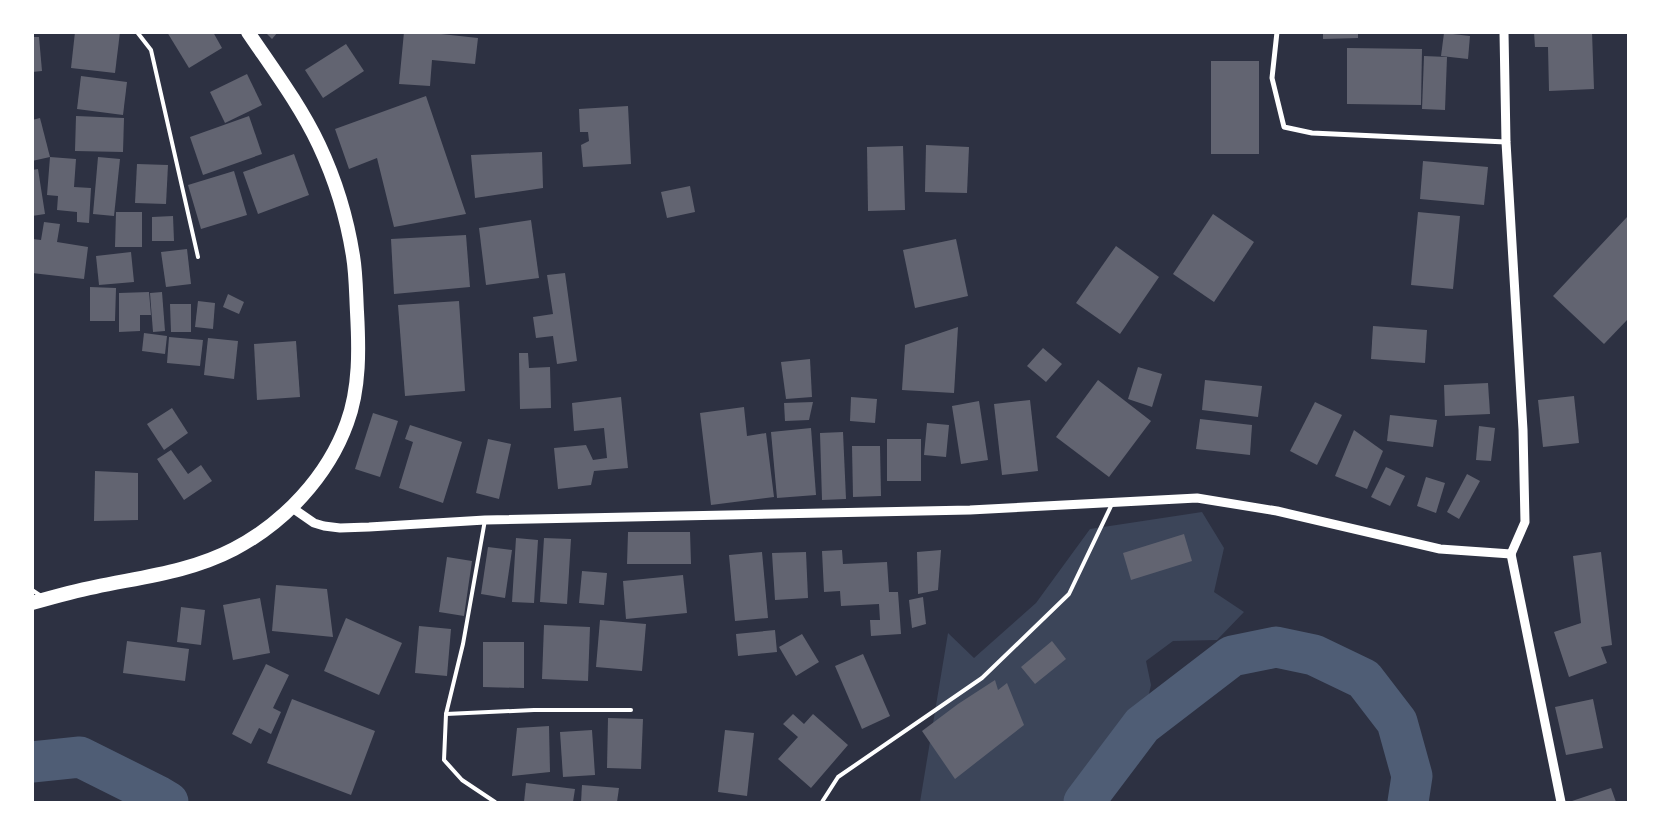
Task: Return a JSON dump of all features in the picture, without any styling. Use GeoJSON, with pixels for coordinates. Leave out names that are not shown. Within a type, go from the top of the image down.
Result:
{"type":"FeatureCollection","features":[{"type":"Feature","properties":{"kind":"highway"},"geometry":{"type":"LineString","coordinates":[[32,602],[182,569],[210,560],[251,540],[268,528],[305,492],[328,462],[348,422],[356,381],[358,350],[353,258],[348,231],[340,202],[319,144],[291,95],[248,32]]}},
{"type":"Feature","properties":{"kind":"street"},"geometry":{"type":"LineString","coordinates":[[1277,32],[1272,78],[1284,127],[1312,133],[1506,142]]}},
{"type":"Feature","properties":{"kind":"street"},"geometry":{"type":"LineString","coordinates":[[1504,32],[1506,142],[1522,420],[1525,522],[1511,554],[1561,802]]}},
{"type":"Feature","properties":{"kind":"street"},"geometry":{"type":"LineString","coordinates":[[291,506],[314,523],[340,528],[485,520],[970,510],[1196,498],[1277,510],[1440,549],[1511,554]]}},
{"type":"Feature","properties":{"kind":"lane"},"geometry":{"type":"LineString","coordinates":[[137,32],[152,50],[198,257]]}},
{"type":"Feature","properties":{"kind":"lane"},"geometry":{"type":"LineString","coordinates":[[822,802],[838,777],[982,678],[1069,594],[1113,502]]}},
{"type":"Feature","properties":{"kind":"lane"},"geometry":{"type":"LineString","coordinates":[[485,520],[463,644],[446,714],[444,760],[462,780],[495,802]]}},
{"type":"Feature","properties":{"kind":"lane"},"geometry":{"type":"LineString","coordinates":[[32,590],[46,599]]}},
{"type":"Feature","properties":{"kind":"lane"},"geometry":{"type":"LineString","coordinates":[[446,714],[534,710],[630,710]]}},
{"type":"Feature","properties":{"kind":"shaded area"},"geometry":{"type":"Polygon","coordinates":[[[1202,512],[1224,548],[1214,592],[1244,612],[1217,640],[1173,641],[1146,661],[1151,685],[1142,725],[1119,724],[1109,750],[1063,802],[920,802],[948,633],[974,658],[1036,603],[1090,529],[1202,512]]]}},
{"type":"Feature","properties":{"kind":"building"},"geometry":{"type":"Polygon","coordinates":[[[75,32],[120,32],[115,73],[71,68],[75,32]]]}},
{"type":"Feature","properties":{"kind":"building"},"geometry":{"type":"Polygon","coordinates":[[[167,32],[213,32],[222,48],[189,68],[167,32]]]}},
{"type":"Feature","properties":{"kind":"building"},"geometry":{"type":"Polygon","coordinates":[[[265,32],[278,32],[272,39],[265,32]]]}},
{"type":"Feature","properties":{"kind":"building"},"geometry":{"type":"Polygon","coordinates":[[[404,32],[423,32],[478,38],[475,64],[432,60],[430,86],[399,84],[404,32]]]}},
{"type":"Feature","properties":{"kind":"building"},"geometry":{"type":"Polygon","coordinates":[[[1323,32],[1358,32],[1358,38],[1323,39],[1323,32]]]}},
{"type":"Feature","properties":{"kind":"building"},"geometry":{"type":"Polygon","coordinates":[[[1534,32],[1592,32],[1594,89],[1549,91],[1548,47],[1535,47],[1534,32]]]}},
{"type":"Feature","properties":{"kind":"building"},"geometry":{"type":"Polygon","coordinates":[[[1444,33],[1470,36],[1468,59],[1441,56],[1444,33]]]}},
{"type":"Feature","properties":{"kind":"building"},"geometry":{"type":"Polygon","coordinates":[[[32,37],[39,37],[42,71],[32,72],[32,37]]]}},
{"type":"Feature","properties":{"kind":"building"},"geometry":{"type":"Polygon","coordinates":[[[346,44],[364,71],[323,98],[305,70],[346,44]]]}},
{"type":"Feature","properties":{"kind":"building"},"geometry":{"type":"Polygon","coordinates":[[[1347,48],[1422,49],[1421,105],[1347,104],[1347,48]]]}},
{"type":"Feature","properties":{"kind":"building"},"geometry":{"type":"Polygon","coordinates":[[[1424,56],[1447,57],[1445,110],[1422,109],[1424,56]]]}},
{"type":"Feature","properties":{"kind":"building"},"geometry":{"type":"Polygon","coordinates":[[[1211,61],[1259,61],[1259,154],[1211,154],[1211,61]]]}},
{"type":"Feature","properties":{"kind":"building"},"geometry":{"type":"Polygon","coordinates":[[[247,74],[262,105],[225,123],[210,92],[247,74]]]}},
{"type":"Feature","properties":{"kind":"building"},"geometry":{"type":"Polygon","coordinates":[[[81,76],[127,82],[123,115],[77,109],[81,76]]]}},
{"type":"Feature","properties":{"kind":"building"},"geometry":{"type":"Polygon","coordinates":[[[426,96],[466,214],[394,227],[377,158],[349,169],[335,129],[426,96]]]}},
{"type":"Feature","properties":{"kind":"building"},"geometry":{"type":"Polygon","coordinates":[[[628,106],[631,164],[583,167],[581,145],[589,141],[588,132],[580,132],[579,109],[628,106]]]}},
{"type":"Feature","properties":{"kind":"building"},"geometry":{"type":"Polygon","coordinates":[[[76,116],[124,118],[123,152],[75,151],[76,116]]]}},
{"type":"Feature","properties":{"kind":"building"},"geometry":{"type":"Polygon","coordinates":[[[249,116],[262,154],[203,175],[190,137],[249,116]]]}},
{"type":"Feature","properties":{"kind":"building"},"geometry":{"type":"Polygon","coordinates":[[[40,118],[50,157],[32,161],[32,120],[40,118]]]}},
{"type":"Feature","properties":{"kind":"building"},"geometry":{"type":"Polygon","coordinates":[[[926,145],[969,147],[967,193],[925,192],[926,145]]]}},
{"type":"Feature","properties":{"kind":"building"},"geometry":{"type":"Polygon","coordinates":[[[903,146],[905,210],[868,211],[867,147],[903,146]]]}},
{"type":"Feature","properties":{"kind":"building"},"geometry":{"type":"Polygon","coordinates":[[[542,152],[543,188],[475,198],[471,155],[542,152]]]}},
{"type":"Feature","properties":{"kind":"building"},"geometry":{"type":"Polygon","coordinates":[[[294,154],[309,195],[258,214],[243,172],[294,154]]]}},
{"type":"Feature","properties":{"kind":"building"},"geometry":{"type":"Polygon","coordinates":[[[50,157],[76,159],[74,187],[91,188],[89,223],[77,222],[77,212],[57,210],[58,196],[47,195],[50,157]]]}},
{"type":"Feature","properties":{"kind":"building"},"geometry":{"type":"Polygon","coordinates":[[[98,157],[120,159],[114,216],[93,214],[98,157]]]}},
{"type":"Feature","properties":{"kind":"building"},"geometry":{"type":"Polygon","coordinates":[[[1423,161],[1488,167],[1484,205],[1420,199],[1423,161]]]}},
{"type":"Feature","properties":{"kind":"building"},"geometry":{"type":"Polygon","coordinates":[[[137,164],[168,165],[166,204],[135,203],[137,164]]]}},
{"type":"Feature","properties":{"kind":"building"},"geometry":{"type":"Polygon","coordinates":[[[38,169],[45,214],[32,216],[32,170],[38,169]]]}},
{"type":"Feature","properties":{"kind":"building"},"geometry":{"type":"Polygon","coordinates":[[[234,171],[247,215],[201,229],[188,185],[234,171]]]}},
{"type":"Feature","properties":{"kind":"building"},"geometry":{"type":"Polygon","coordinates":[[[690,186],[695,212],[667,218],[661,192],[690,186]]]}},
{"type":"Feature","properties":{"kind":"building"},"geometry":{"type":"Polygon","coordinates":[[[116,212],[142,212],[142,247],[115,247],[116,212]]]}},
{"type":"Feature","properties":{"kind":"building"},"geometry":{"type":"Polygon","coordinates":[[[1418,212],[1460,216],[1453,289],[1411,285],[1418,212]]]}},
{"type":"Feature","properties":{"kind":"building"},"geometry":{"type":"Polygon","coordinates":[[[1213,214],[1254,242],[1214,302],[1173,274],[1213,214]]]}},
{"type":"Feature","properties":{"kind":"building"},"geometry":{"type":"Polygon","coordinates":[[[173,216],[174,241],[152,241],[152,217],[173,216]]]}},
{"type":"Feature","properties":{"kind":"building"},"geometry":{"type":"Polygon","coordinates":[[[1628,216],[1628,319],[1604,344],[1553,296],[1628,216]]]}},
{"type":"Feature","properties":{"kind":"building"},"geometry":{"type":"Polygon","coordinates":[[[531,220],[539,278],[486,285],[479,228],[531,220]]]}},
{"type":"Feature","properties":{"kind":"building"},"geometry":{"type":"Polygon","coordinates":[[[44,222],[60,224],[57,242],[88,247],[84,279],[32,273],[33,239],[41,240],[44,222]]]}},
{"type":"Feature","properties":{"kind":"building"},"geometry":{"type":"Polygon","coordinates":[[[466,235],[470,287],[394,294],[391,239],[466,235]]]}},
{"type":"Feature","properties":{"kind":"building"},"geometry":{"type":"Polygon","coordinates":[[[956,239],[968,296],[915,308],[903,250],[956,239]]]}},
{"type":"Feature","properties":{"kind":"building"},"geometry":{"type":"Polygon","coordinates":[[[1116,246],[1159,277],[1120,334],[1076,303],[1116,246]]]}},
{"type":"Feature","properties":{"kind":"building"},"geometry":{"type":"Polygon","coordinates":[[[187,249],[191,284],[166,287],[161,252],[187,249]]]}},
{"type":"Feature","properties":{"kind":"building"},"geometry":{"type":"Polygon","coordinates":[[[131,252],[134,282],[99,285],[96,256],[131,252]]]}},
{"type":"Feature","properties":{"kind":"building"},"geometry":{"type":"Polygon","coordinates":[[[565,273],[577,361],[557,364],[553,336],[536,338],[533,317],[553,314],[547,275],[565,273]]]}},
{"type":"Feature","properties":{"kind":"building"},"geometry":{"type":"Polygon","coordinates":[[[90,287],[116,288],[115,321],[90,321],[90,287]]]}},
{"type":"Feature","properties":{"kind":"building"},"geometry":{"type":"Polygon","coordinates":[[[149,292],[151,315],[140,315],[140,331],[119,332],[119,293],[149,292]]]}},
{"type":"Feature","properties":{"kind":"building"},"geometry":{"type":"Polygon","coordinates":[[[162,292],[165,331],[153,332],[150,293],[162,292]]]}},
{"type":"Feature","properties":{"kind":"building"},"geometry":{"type":"Polygon","coordinates":[[[228,294],[244,302],[239,314],[223,307],[228,294]]]}},
{"type":"Feature","properties":{"kind":"building"},"geometry":{"type":"Polygon","coordinates":[[[198,301],[215,303],[213,329],[195,327],[198,301]]]}},
{"type":"Feature","properties":{"kind":"building"},"geometry":{"type":"Polygon","coordinates":[[[459,301],[465,391],[405,396],[398,305],[459,301]]]}},
{"type":"Feature","properties":{"kind":"building"},"geometry":{"type":"Polygon","coordinates":[[[170,304],[191,304],[191,332],[171,332],[170,304]]]}},
{"type":"Feature","properties":{"kind":"building"},"geometry":{"type":"Polygon","coordinates":[[[1373,326],[1427,330],[1425,363],[1371,359],[1373,326]]]}},
{"type":"Feature","properties":{"kind":"building"},"geometry":{"type":"Polygon","coordinates":[[[958,327],[954,393],[902,390],[905,345],[958,327]]]}},
{"type":"Feature","properties":{"kind":"building"},"geometry":{"type":"Polygon","coordinates":[[[144,333],[167,336],[165,354],[142,351],[144,333]]]}},
{"type":"Feature","properties":{"kind":"building"},"geometry":{"type":"Polygon","coordinates":[[[169,337],[203,340],[200,366],[167,363],[169,337]]]}},
{"type":"Feature","properties":{"kind":"building"},"geometry":{"type":"Polygon","coordinates":[[[208,338],[238,341],[234,379],[204,375],[208,338]]]}},
{"type":"Feature","properties":{"kind":"building"},"geometry":{"type":"Polygon","coordinates":[[[296,341],[300,397],[257,400],[254,344],[296,341]]]}},
{"type":"Feature","properties":{"kind":"building"},"geometry":{"type":"Polygon","coordinates":[[[1043,348],[1062,364],[1046,382],[1027,366],[1043,348]]]}},
{"type":"Feature","properties":{"kind":"building"},"geometry":{"type":"Polygon","coordinates":[[[519,353],[528,353],[529,368],[550,367],[551,408],[520,409],[519,353]]]}},
{"type":"Feature","properties":{"kind":"building"},"geometry":{"type":"Polygon","coordinates":[[[810,359],[812,397],[786,399],[781,362],[810,359]]]}},
{"type":"Feature","properties":{"kind":"building"},"geometry":{"type":"Polygon","coordinates":[[[1138,367],[1162,374],[1152,407],[1128,399],[1138,367]]]}},
{"type":"Feature","properties":{"kind":"building"},"geometry":{"type":"Polygon","coordinates":[[[1098,380],[1151,421],[1109,477],[1056,437],[1098,380]]]}},
{"type":"Feature","properties":{"kind":"building"},"geometry":{"type":"Polygon","coordinates":[[[1205,380],[1262,386],[1258,417],[1202,410],[1205,380]]]}},
{"type":"Feature","properties":{"kind":"building"},"geometry":{"type":"Polygon","coordinates":[[[1488,383],[1490,414],[1445,416],[1444,385],[1488,383]]]}},
{"type":"Feature","properties":{"kind":"building"},"geometry":{"type":"Polygon","coordinates":[[[1574,396],[1579,443],[1543,447],[1538,400],[1574,396]]]}},
{"type":"Feature","properties":{"kind":"building"},"geometry":{"type":"Polygon","coordinates":[[[621,397],[628,468],[594,471],[591,485],[558,489],[554,448],[586,445],[593,460],[607,458],[604,428],[574,431],[572,403],[621,397]]]}},
{"type":"Feature","properties":{"kind":"building"},"geometry":{"type":"Polygon","coordinates":[[[851,397],[877,399],[875,423],[850,421],[851,397]]]}},
{"type":"Feature","properties":{"kind":"building"},"geometry":{"type":"Polygon","coordinates":[[[1030,400],[1038,471],[1002,475],[994,404],[1030,400]]]}},
{"type":"Feature","properties":{"kind":"building"},"geometry":{"type":"Polygon","coordinates":[[[979,401],[988,460],[961,464],[952,406],[979,401]]]}},
{"type":"Feature","properties":{"kind":"building"},"geometry":{"type":"Polygon","coordinates":[[[813,402],[809,420],[785,421],[784,403],[813,402]]]}},
{"type":"Feature","properties":{"kind":"building"},"geometry":{"type":"Polygon","coordinates":[[[1315,402],[1342,415],[1317,465],[1290,451],[1315,402]]]}},
{"type":"Feature","properties":{"kind":"building"},"geometry":{"type":"Polygon","coordinates":[[[744,407],[747,436],[766,433],[774,497],[711,505],[700,413],[744,407]]]}},
{"type":"Feature","properties":{"kind":"building"},"geometry":{"type":"Polygon","coordinates":[[[172,408],[188,433],[164,450],[147,424],[172,408]]]}},
{"type":"Feature","properties":{"kind":"building"},"geometry":{"type":"Polygon","coordinates":[[[373,413],[398,421],[380,477],[355,469],[373,413]]]}},
{"type":"Feature","properties":{"kind":"building"},"geometry":{"type":"Polygon","coordinates":[[[1390,415],[1437,420],[1433,447],[1387,441],[1390,415]]]}},
{"type":"Feature","properties":{"kind":"building"},"geometry":{"type":"Polygon","coordinates":[[[1200,419],[1252,425],[1250,455],[1196,449],[1200,419]]]}},
{"type":"Feature","properties":{"kind":"building"},"geometry":{"type":"Polygon","coordinates":[[[927,423],[949,425],[946,457],[924,455],[927,423]]]}},
{"type":"Feature","properties":{"kind":"building"},"geometry":{"type":"Polygon","coordinates":[[[410,425],[462,442],[443,503],[399,488],[413,442],[405,439],[410,425]]]}},
{"type":"Feature","properties":{"kind":"building"},"geometry":{"type":"Polygon","coordinates":[[[1479,426],[1495,428],[1491,461],[1476,460],[1479,426]]]}},
{"type":"Feature","properties":{"kind":"building"},"geometry":{"type":"Polygon","coordinates":[[[811,428],[816,495],[777,498],[771,432],[811,428]]]}},
{"type":"Feature","properties":{"kind":"building"},"geometry":{"type":"Polygon","coordinates":[[[1354,430],[1383,451],[1367,489],[1335,476],[1354,430]]]}},
{"type":"Feature","properties":{"kind":"building"},"geometry":{"type":"Polygon","coordinates":[[[843,432],[846,499],[822,500],[820,433],[843,432]]]}},
{"type":"Feature","properties":{"kind":"building"},"geometry":{"type":"Polygon","coordinates":[[[488,439],[511,444],[499,499],[476,493],[488,439]]]}},
{"type":"Feature","properties":{"kind":"building"},"geometry":{"type":"Polygon","coordinates":[[[887,439],[921,439],[921,481],[887,481],[887,439]]]}},
{"type":"Feature","properties":{"kind":"building"},"geometry":{"type":"Polygon","coordinates":[[[852,446],[880,446],[881,496],[853,497],[852,446]]]}},
{"type":"Feature","properties":{"kind":"building"},"geometry":{"type":"Polygon","coordinates":[[[171,450],[188,474],[201,465],[212,481],[184,500],[157,459],[171,450]]]}},
{"type":"Feature","properties":{"kind":"building"},"geometry":{"type":"Polygon","coordinates":[[[1386,467],[1405,476],[1390,506],[1371,497],[1386,467]]]}},
{"type":"Feature","properties":{"kind":"building"},"geometry":{"type":"Polygon","coordinates":[[[95,471],[138,473],[138,520],[94,521],[95,471]]]}},
{"type":"Feature","properties":{"kind":"building"},"geometry":{"type":"Polygon","coordinates":[[[1467,474],[1480,481],[1459,519],[1447,512],[1467,474]]]}},
{"type":"Feature","properties":{"kind":"building"},"geometry":{"type":"Polygon","coordinates":[[[1426,477],[1445,483],[1436,513],[1417,506],[1426,477]]]}},
{"type":"Feature","properties":{"kind":"building"},"geometry":{"type":"Polygon","coordinates":[[[628,532],[690,532],[691,564],[627,564],[628,532]]]}},
{"type":"Feature","properties":{"kind":"building"},"geometry":{"type":"Polygon","coordinates":[[[1184,534],[1192,561],[1131,580],[1123,553],[1184,534]]]}},
{"type":"Feature","properties":{"kind":"building"},"geometry":{"type":"Polygon","coordinates":[[[516,538],[538,540],[534,603],[512,602],[516,538]]]}},
{"type":"Feature","properties":{"kind":"building"},"geometry":{"type":"Polygon","coordinates":[[[544,538],[571,539],[567,604],[540,602],[544,538]]]}},
{"type":"Feature","properties":{"kind":"building"},"geometry":{"type":"Polygon","coordinates":[[[488,547],[512,550],[505,598],[481,594],[488,547]]]}},
{"type":"Feature","properties":{"kind":"building"},"geometry":{"type":"Polygon","coordinates":[[[842,550],[843,564],[887,562],[889,592],[898,592],[901,634],[871,636],[870,620],[880,620],[879,604],[841,606],[840,591],[824,592],[822,551],[842,550]]]}},
{"type":"Feature","properties":{"kind":"building"},"geometry":{"type":"Polygon","coordinates":[[[941,550],[938,590],[918,594],[917,552],[941,550]]]}},
{"type":"Feature","properties":{"kind":"building"},"geometry":{"type":"Polygon","coordinates":[[[762,552],[768,618],[735,621],[729,555],[762,552]]]}},
{"type":"Feature","properties":{"kind":"building"},"geometry":{"type":"Polygon","coordinates":[[[806,552],[808,598],[775,600],[772,553],[806,552]]]}},
{"type":"Feature","properties":{"kind":"building"},"geometry":{"type":"Polygon","coordinates":[[[1601,552],[1612,645],[1601,647],[1607,663],[1569,677],[1554,632],[1581,623],[1573,556],[1601,552]]]}},
{"type":"Feature","properties":{"kind":"building"},"geometry":{"type":"Polygon","coordinates":[[[447,557],[472,561],[464,616],[439,612],[447,557]]]}},
{"type":"Feature","properties":{"kind":"building"},"geometry":{"type":"Polygon","coordinates":[[[582,571],[607,573],[604,605],[579,603],[582,571]]]}},
{"type":"Feature","properties":{"kind":"building"},"geometry":{"type":"Polygon","coordinates":[[[683,575],[687,613],[626,619],[623,581],[683,575]]]}},
{"type":"Feature","properties":{"kind":"building"},"geometry":{"type":"Polygon","coordinates":[[[276,585],[327,589],[333,637],[272,631],[276,585]]]}},
{"type":"Feature","properties":{"kind":"building"},"geometry":{"type":"Polygon","coordinates":[[[923,597],[926,624],[912,628],[909,600],[923,597]]]}},
{"type":"Feature","properties":{"kind":"building"},"geometry":{"type":"Polygon","coordinates":[[[260,598],[270,653],[233,660],[223,605],[260,598]]]}},
{"type":"Feature","properties":{"kind":"building"},"geometry":{"type":"Polygon","coordinates":[[[181,607],[205,610],[201,645],[177,642],[181,607]]]}},
{"type":"Feature","properties":{"kind":"building"},"geometry":{"type":"Polygon","coordinates":[[[346,618],[402,643],[379,695],[324,671],[346,618]]]}},
{"type":"Feature","properties":{"kind":"building"},"geometry":{"type":"Polygon","coordinates":[[[600,620],[646,624],[642,671],[596,667],[600,620]]]}},
{"type":"Feature","properties":{"kind":"building"},"geometry":{"type":"Polygon","coordinates":[[[544,625],[590,627],[588,681],[542,679],[544,625]]]}},
{"type":"Feature","properties":{"kind":"building"},"geometry":{"type":"Polygon","coordinates":[[[419,626],[451,629],[447,676],[415,673],[419,626]]]}},
{"type":"Feature","properties":{"kind":"building"},"geometry":{"type":"Polygon","coordinates":[[[775,630],[777,652],[738,656],[736,634],[775,630]]]}},
{"type":"Feature","properties":{"kind":"building"},"geometry":{"type":"Polygon","coordinates":[[[802,634],[819,662],[796,676],[779,647],[802,634]]]}},
{"type":"Feature","properties":{"kind":"building"},"geometry":{"type":"Polygon","coordinates":[[[127,641],[189,649],[185,681],[123,673],[127,641]]]}},
{"type":"Feature","properties":{"kind":"building"},"geometry":{"type":"Polygon","coordinates":[[[1052,641],[1066,659],[1035,684],[1021,667],[1052,641]]]}},
{"type":"Feature","properties":{"kind":"building"},"geometry":{"type":"Polygon","coordinates":[[[483,642],[524,642],[524,688],[483,687],[483,642]]]}},
{"type":"Feature","properties":{"kind":"building"},"geometry":{"type":"Polygon","coordinates":[[[863,654],[890,716],[862,729],[835,666],[863,654]]]}},
{"type":"Feature","properties":{"kind":"building"},"geometry":{"type":"Polygon","coordinates":[[[266,664],[289,675],[273,708],[281,712],[271,734],[259,728],[251,744],[232,734],[266,664]]]}},
{"type":"Feature","properties":{"kind":"building"},"geometry":{"type":"Polygon","coordinates":[[[995,680],[998,690],[1007,683],[1024,725],[955,779],[922,731],[958,704],[995,680]]]}},
{"type":"Feature","properties":{"kind":"building"},"geometry":{"type":"Polygon","coordinates":[[[292,699],[375,731],[351,795],[267,763],[292,699]]]}},
{"type":"Feature","properties":{"kind":"building"},"geometry":{"type":"Polygon","coordinates":[[[1593,699],[1603,748],[1566,755],[1555,707],[1593,699]]]}},
{"type":"Feature","properties":{"kind":"building"},"geometry":{"type":"Polygon","coordinates":[[[793,714],[804,724],[813,714],[848,745],[811,788],[778,759],[798,737],[783,724],[793,714]]]}},
{"type":"Feature","properties":{"kind":"building"},"geometry":{"type":"Polygon","coordinates":[[[608,718],[643,719],[641,769],[607,768],[608,718]]]}},
{"type":"Feature","properties":{"kind":"building"},"geometry":{"type":"Polygon","coordinates":[[[549,726],[550,772],[512,776],[517,728],[549,726]]]}},
{"type":"Feature","properties":{"kind":"building"},"geometry":{"type":"Polygon","coordinates":[[[592,730],[595,775],[563,777],[560,732],[592,730]]]}},
{"type":"Feature","properties":{"kind":"building"},"geometry":{"type":"Polygon","coordinates":[[[725,730],[754,733],[747,796],[718,792],[725,730]]]}},
{"type":"Feature","properties":{"kind":"building"},"geometry":{"type":"Polygon","coordinates":[[[526,783],[575,789],[573,802],[524,802],[526,783]]]}},
{"type":"Feature","properties":{"kind":"building"},"geometry":{"type":"Polygon","coordinates":[[[582,785],[619,788],[617,802],[581,802],[582,785]]]}},
{"type":"Feature","properties":{"kind":"building"},"geometry":{"type":"Polygon","coordinates":[[[1611,788],[1616,802],[1572,801],[1611,788]]]}},
{"type":"Feature","properties":{"kind":"waterway"},"geometry":{"type":"LineString","coordinates":[[1084,802],[1142,725],[1232,656],[1276,647],[1314,655],[1364,679],[1397,722],[1412,776],[1408,802]]}},
{"type":"Feature","properties":{"kind":"waterway"},"geometry":{"type":"LineString","coordinates":[[32,762],[80,757],[168,802]]}}]}
